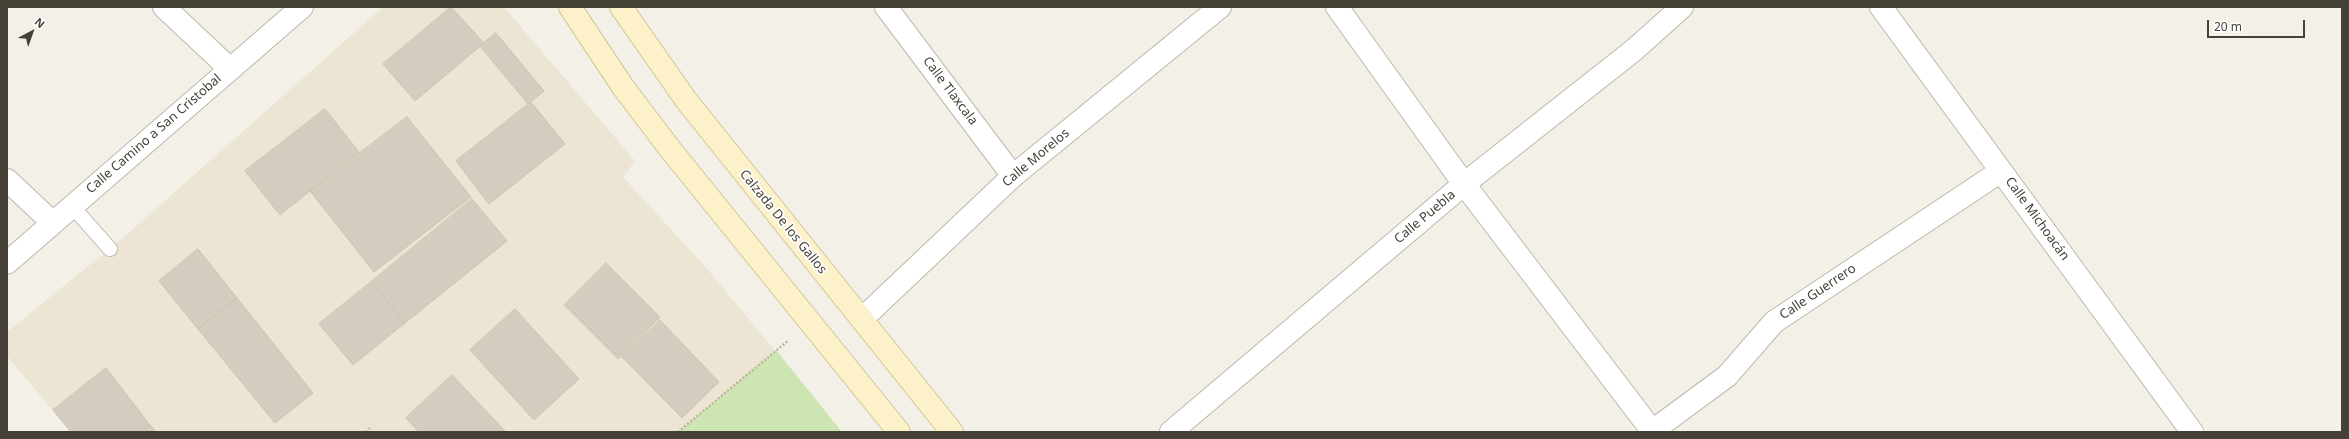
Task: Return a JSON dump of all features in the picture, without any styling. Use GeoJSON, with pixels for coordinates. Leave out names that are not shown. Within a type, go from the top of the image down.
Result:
{"type":"FeatureCollection","features":[{"type":"Feature","properties":{"kind":"main road"},"geometry":{"type":"LineString","coordinates":[[570,7],[623,86],[670,150],[899,432]]}},
{"type":"Feature","properties":{"kind":"main road","name":"Calzada De los Gallos"},"geometry":{"type":"LineString","coordinates":[[621,7],[686,100],[952,432]]}},
{"type":"Feature","properties":{"kind":"street"},"geometry":{"type":"LineString","coordinates":[[164,7],[229,68]]}},
{"type":"Feature","properties":{"kind":"street","name":"Calle Camino a San Cristobal"},"geometry":{"type":"LineString","coordinates":[[7,263],[229,68],[302,7]]}},
{"type":"Feature","properties":{"kind":"street","name":"Calle Tlaxcala"},"geometry":{"type":"LineString","coordinates":[[886,7],[1013,176]]}},
{"type":"Feature","properties":{"kind":"street","name":"Calle Morelos"},"geometry":{"type":"LineString","coordinates":[[862,319],[1013,176],[1220,7]]}},
{"type":"Feature","properties":{"kind":"street"},"geometry":{"type":"LineString","coordinates":[[1337,7],[1464,184],[1652,432]]}},
{"type":"Feature","properties":{"kind":"street","name":"Calle Puebla"},"geometry":{"type":"LineString","coordinates":[[1171,432],[1464,184],[1634,50],[1682,7]]}},
{"type":"Feature","properties":{"kind":"street","name":"Calle Michoacán"},"geometry":{"type":"LineString","coordinates":[[1881,7],[2192,432]]}},
{"type":"Feature","properties":{"kind":"street","name":"Calle Guerrero"},"geometry":{"type":"LineString","coordinates":[[1652,432],[1727,376],[1774,322],[2001,171]]}},
{"type":"Feature","properties":{"kind":"street"},"geometry":{"type":"LineString","coordinates":[[7,180],[53,223]]}},
{"type":"Feature","properties":{"kind":"lane"},"geometry":{"type":"LineString","coordinates":[[72,206],[110,249]]}},
{"type":"Feature","properties":{"kind":"path"},"geometry":{"type":"LineString","coordinates":[[678,432],[809,322]]}},
{"type":"Feature","properties":{"kind":"path"},"geometry":{"type":"LineString","coordinates":[[366,432],[370,428]]}},
{"type":"Feature","properties":{"kind":"shaded area"},"geometry":{"type":"Polygon","coordinates":[[[383,7],[504,7],[635,161],[623,177],[709,271],[842,432],[71,432],[7,356],[7,332],[123,238],[383,7]]]}},
{"type":"Feature","properties":{"kind":"green space"},"geometry":{"type":"Polygon","coordinates":[[[776,350],[842,432],[678,432],[776,350]]]}},
{"type":"Feature","properties":{"kind":"building"},"geometry":{"type":"Polygon","coordinates":[[[451,7],[484,43],[415,101],[383,64],[451,7]]]}},
{"type":"Feature","properties":{"kind":"building"},"geometry":{"type":"Polygon","coordinates":[[[496,33],[544,91],[528,104],[480,46],[496,33]]]}},
{"type":"Feature","properties":{"kind":"building"},"geometry":{"type":"Polygon","coordinates":[[[531,102],[565,144],[489,204],[456,161],[531,102]]]}},
{"type":"Feature","properties":{"kind":"building"},"geometry":{"type":"Polygon","coordinates":[[[325,109],[359,152],[280,215],[245,171],[325,109]]]}},
{"type":"Feature","properties":{"kind":"building"},"geometry":{"type":"Polygon","coordinates":[[[407,117],[471,197],[374,272],[310,191],[407,117]]]}},
{"type":"Feature","properties":{"kind":"building"},"geometry":{"type":"Polygon","coordinates":[[[472,199],[507,241],[405,323],[371,282],[472,199]]]}},
{"type":"Feature","properties":{"kind":"building"},"geometry":{"type":"Polygon","coordinates":[[[198,249],[237,298],[198,329],[159,281],[198,249]]]}},
{"type":"Feature","properties":{"kind":"building"},"geometry":{"type":"Polygon","coordinates":[[[606,263],[660,317],[618,359],[564,305],[606,263]]]}},
{"type":"Feature","properties":{"kind":"building"},"geometry":{"type":"Polygon","coordinates":[[[371,282],[405,323],[353,365],[319,324],[371,282]]]}},
{"type":"Feature","properties":{"kind":"building"},"geometry":{"type":"Polygon","coordinates":[[[237,298],[313,393],[275,423],[198,329],[237,298]]]}},
{"type":"Feature","properties":{"kind":"building"},"geometry":{"type":"Polygon","coordinates":[[[515,309],[579,379],[534,420],[470,350],[515,309]]]}},
{"type":"Feature","properties":{"kind":"building"},"geometry":{"type":"Polygon","coordinates":[[[660,320],[719,382],[682,418],[622,357],[660,320]]]}},
{"type":"Feature","properties":{"kind":"building"},"geometry":{"type":"Polygon","coordinates":[[[106,368],[150,425],[141,432],[71,432],[53,410],[106,368]]]}},
{"type":"Feature","properties":{"kind":"building"},"geometry":{"type":"Polygon","coordinates":[[[452,375],[506,432],[419,432],[406,418],[452,375]]]}},
{"type":"Feature","properties":{"kind":"building"},"geometry":{"type":"Polygon","coordinates":[[[150,425],[156,432],[141,432],[150,425]]]}}]}
